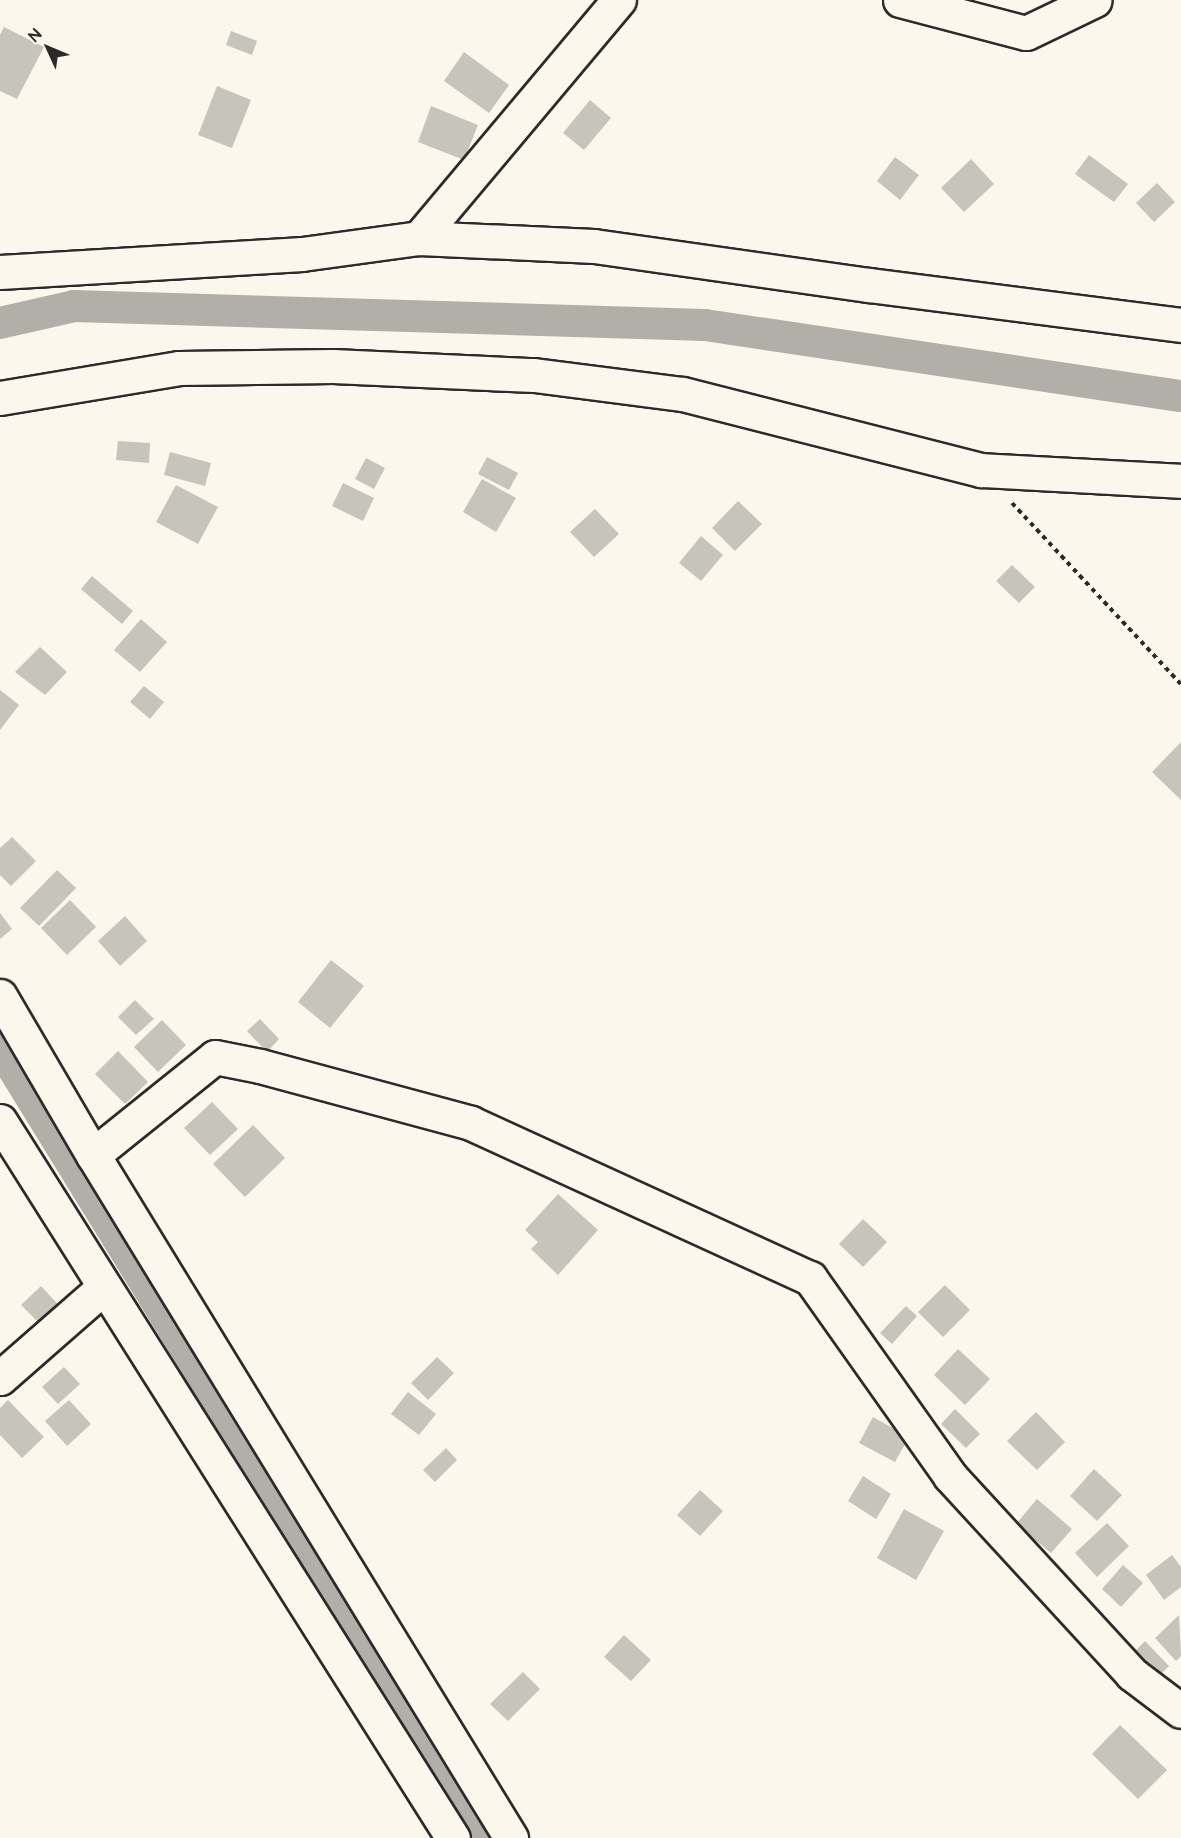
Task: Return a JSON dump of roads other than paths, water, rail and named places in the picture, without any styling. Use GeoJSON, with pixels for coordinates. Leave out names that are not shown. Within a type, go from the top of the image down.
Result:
{"type":"FeatureCollection","features":[{"type":"Feature","properties":{"kind":"street"},"geometry":{"type":"LineString","coordinates":[[419,238],[619,0]]}},
{"type":"Feature","properties":{"kind":"street"},"geometry":{"type":"LineString","coordinates":[[900,0],[1026,33],[1095,0]]}},
{"type":"Feature","properties":{"kind":"street"},"geometry":{"type":"LineString","coordinates":[[0,272],[302,254],[419,238],[594,246],[869,285],[1181,325]]}},
{"type":"Feature","properties":{"kind":"street"},"geometry":{"type":"LineString","coordinates":[[0,398],[179,368],[333,366],[534,375],[683,394],[981,470],[1181,481]]}},
{"type":"Feature","properties":{"kind":"street"},"geometry":{"type":"LineString","coordinates":[[0,996],[93,1155],[511,1838]]}},
{"type":"Feature","properties":{"kind":"street"},"geometry":{"type":"LineString","coordinates":[[93,1155],[214,1057],[260,1066],[471,1123],[810,1278],[950,1476],[1132,1674],[1181,1711]]}},
{"type":"Feature","properties":{"kind":"street"},"geometry":{"type":"LineString","coordinates":[[0,1121],[453,1838]]}},
{"type":"Feature","properties":{"kind":"street"},"geometry":{"type":"LineString","coordinates":[[0,1378],[104,1287]]}},
{"type":"Feature","properties":{"kind":"waterway"},"geometry":{"type":"LineString","coordinates":[[0,323],[74,306],[705,325],[1181,396]]}},
{"type":"Feature","properties":{"kind":"waterway"},"geometry":{"type":"LineString","coordinates":[[0,1047],[487,1838]]}}]}
